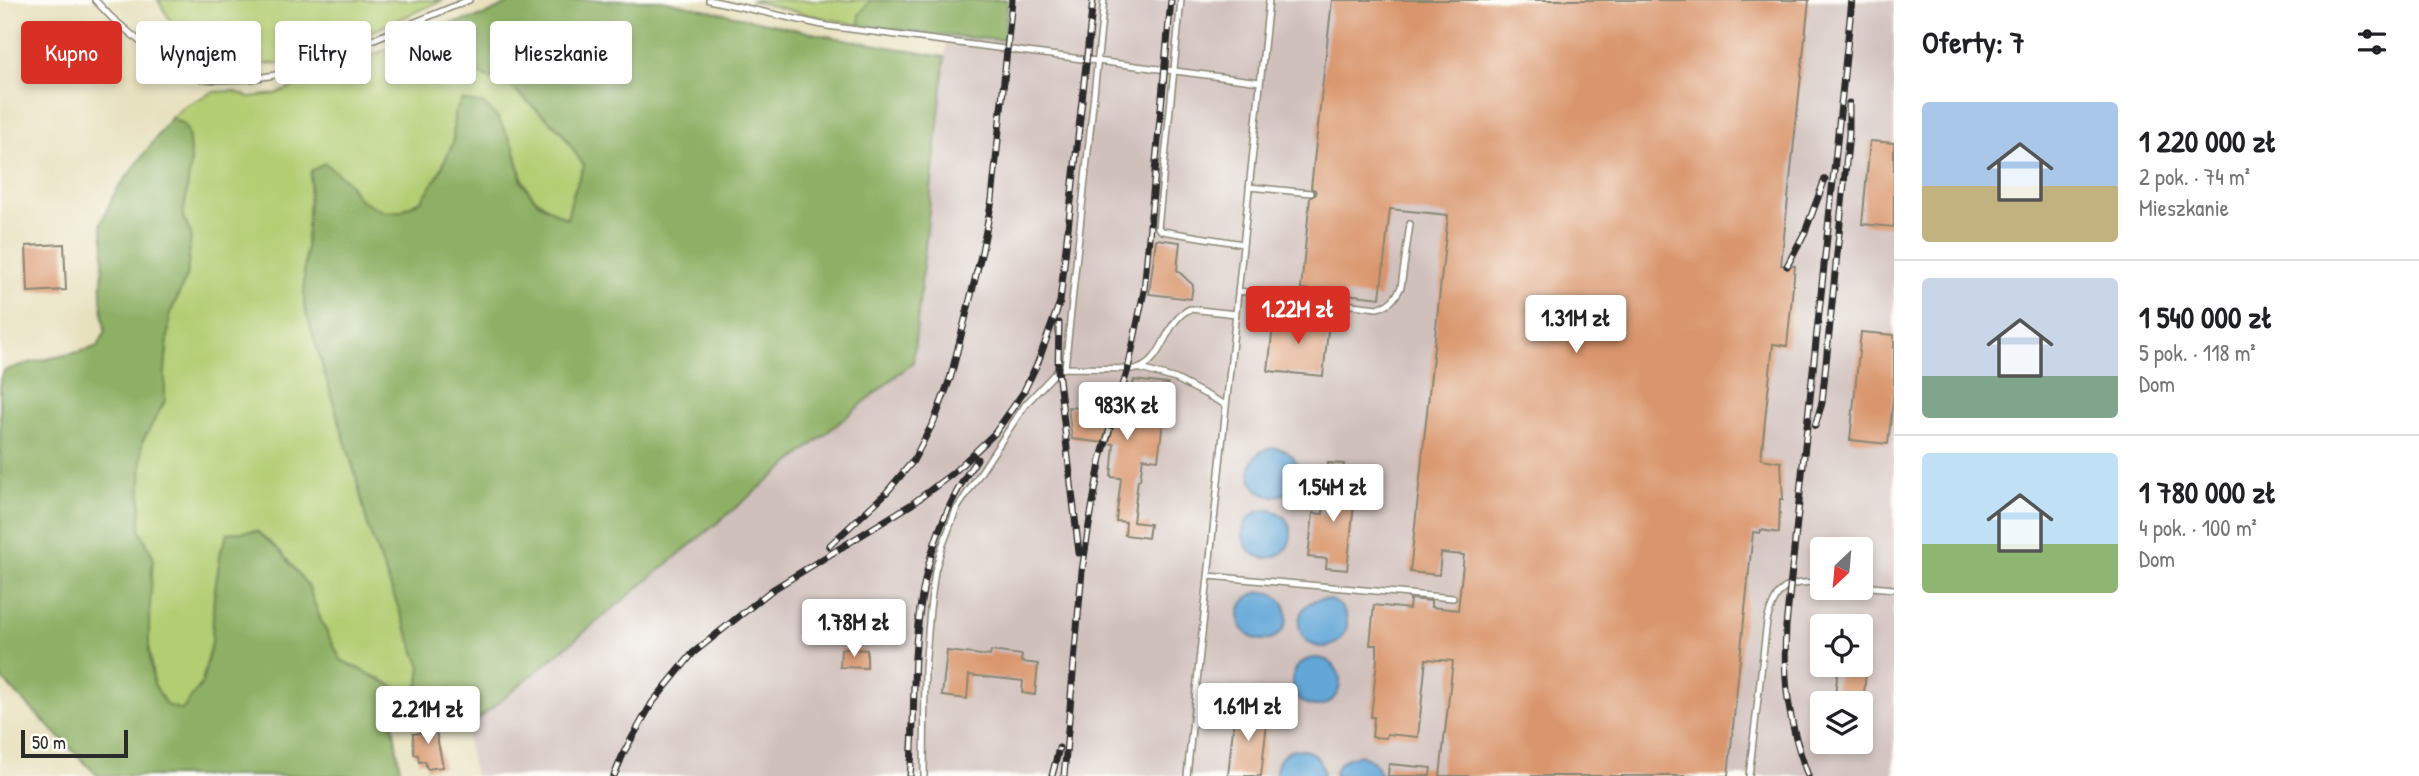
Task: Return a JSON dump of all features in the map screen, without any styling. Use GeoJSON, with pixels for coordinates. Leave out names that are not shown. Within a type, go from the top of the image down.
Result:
{"type":"FeatureCollection","features":[{"type":"Feature","properties":{"kind":"lane"},"geometry":{"type":"LineString","coordinates":[[95,0],[120,26],[181,71],[201,79],[216,80],[250,79],[294,72],[469,0]]}},
{"type":"Feature","properties":{"kind":"lane"},"geometry":{"type":"LineString","coordinates":[[709,0],[827,26],[1260,82]]}},
{"type":"Feature","properties":{"kind":"lane"},"geometry":{"type":"LineString","coordinates":[[1065,368],[1104,0]]}},
{"type":"Feature","properties":{"kind":"lane"},"geometry":{"type":"LineString","coordinates":[[1181,0],[1158,228],[1162,231],[1243,244]]}},
{"type":"Feature","properties":{"kind":"lane"},"geometry":{"type":"LineString","coordinates":[[1187,776],[1269,0]]}},
{"type":"Feature","properties":{"kind":"lane"},"geometry":{"type":"LineString","coordinates":[[1249,187],[1311,193]]}},
{"type":"Feature","properties":{"kind":"lane"},"geometry":{"type":"LineString","coordinates":[[1238,291],[1377,308],[1384,306],[1396,296],[1401,287],[1410,224]]}},
{"type":"Feature","properties":{"kind":"lane"},"geometry":{"type":"LineString","coordinates":[[1138,369],[1146,366],[1155,356],[1174,320],[1181,313],[1196,308],[1236,314]]}},
{"type":"Feature","properties":{"kind":"lane"},"geometry":{"type":"LineString","coordinates":[[924,776],[925,669],[929,609],[935,571],[957,510],[1025,405],[1052,374],[1065,368],[1138,369],[1176,379],[1226,405]]}},
{"type":"Feature","properties":{"kind":"lane"},"geometry":{"type":"LineString","coordinates":[[1209,576],[1453,598]]}},
{"type":"Feature","properties":{"kind":"lane"},"geometry":{"type":"LineString","coordinates":[[1749,776],[1771,606],[1779,592],[1791,583],[1810,582]]}},
{"type":"Feature","properties":{"kind":"lane"},"geometry":{"type":"LineString","coordinates":[[1873,587],[1894,589]]}},
{"type":"Feature","properties":{"kind":"shaded area"},"geometry":{"type":"Polygon","coordinates":[[[951,0],[1894,0],[1894,776],[475,776],[465,730],[913,362],[951,0]]]}},
{"type":"Feature","properties":{"kind":"green space"},"geometry":{"type":"Polygon","coordinates":[[[158,0],[443,0],[395,21],[385,21],[385,26],[371,32],[371,21],[275,21],[275,64],[261,64],[261,21],[170,20],[158,0]]]}},
{"type":"Feature","properties":{"kind":"green space"},"geometry":{"type":"Polygon","coordinates":[[[515,0],[662,0],[822,35],[945,57],[913,362],[465,730],[441,713],[391,710],[401,776],[98,776],[0,677],[0,379],[4,371],[98,346],[105,332],[101,298],[104,246],[101,223],[114,194],[171,118],[183,124],[188,132],[191,161],[183,217],[191,234],[187,276],[170,314],[165,401],[142,442],[140,530],[153,556],[149,652],[154,684],[166,705],[182,710],[202,683],[212,641],[214,596],[221,551],[228,533],[257,531],[280,551],[308,586],[321,621],[341,660],[417,698],[421,667],[368,527],[357,480],[304,305],[311,171],[325,163],[347,181],[359,199],[384,212],[401,211],[422,200],[439,174],[453,143],[454,114],[462,100],[484,104],[498,118],[514,147],[522,182],[538,203],[567,219],[584,166],[561,131],[511,87],[504,84],[632,84],[632,21],[490,21],[490,78],[476,74],[476,21],[462,21],[483,16],[515,0]]]}},
{"type":"Feature","properties":{"kind":"green space"},"geometry":{"type":"Polygon","coordinates":[[[750,0],[871,0],[859,15],[860,25],[750,0]]]}},
{"type":"Feature","properties":{"kind":"green space"},"geometry":{"type":"Polygon","coordinates":[[[871,0],[1008,0],[1004,40],[860,25],[859,15],[871,0]]]}},
{"type":"Feature","properties":{"kind":"green space"},"geometry":{"type":"Polygon","coordinates":[[[385,50],[385,84],[476,84],[476,74],[479,74],[490,78],[490,84],[511,87],[561,131],[584,166],[567,219],[543,204],[529,191],[514,147],[454,114],[453,143],[439,174],[422,200],[401,211],[384,212],[359,199],[347,181],[311,171],[304,305],[357,480],[368,527],[421,667],[417,698],[340,660],[308,586],[280,551],[256,531],[228,533],[221,551],[214,596],[212,641],[202,683],[183,710],[166,705],[154,684],[149,652],[140,530],[142,442],[165,401],[170,314],[187,276],[191,234],[183,217],[191,161],[183,124],[171,118],[186,105],[213,92],[234,91],[249,97],[276,94],[301,84],[371,84],[371,56],[385,50]]]}},
{"type":"Feature","properties":{"kind":"water"},"geometry":{"type":"Polygon","coordinates":[[[1274,448],[1291,455],[1298,472],[1291,489],[1274,496],[1257,489],[1250,472],[1257,455],[1274,448]]]}},
{"type":"Feature","properties":{"kind":"water"},"geometry":{"type":"Polygon","coordinates":[[[1267,510],[1284,517],[1291,534],[1284,551],[1267,558],[1250,551],[1243,534],[1250,517],[1267,510]]]}},
{"type":"Feature","properties":{"kind":"water"},"geometry":{"type":"Polygon","coordinates":[[[1263,592],[1280,599],[1287,616],[1280,633],[1263,640],[1246,633],[1239,616],[1246,599],[1263,592]]]}},
{"type":"Feature","properties":{"kind":"water"},"geometry":{"type":"Polygon","coordinates":[[[1323,599],[1340,606],[1347,623],[1340,640],[1323,647],[1306,640],[1299,623],[1306,606],[1323,599]]]}},
{"type":"Feature","properties":{"kind":"water"},"geometry":{"type":"Polygon","coordinates":[[[1316,658],[1333,665],[1340,682],[1333,699],[1316,706],[1299,699],[1292,682],[1299,665],[1316,658]]]}},
{"type":"Feature","properties":{"kind":"water"},"geometry":{"type":"Polygon","coordinates":[[[1294,749],[1315,756],[1321,764],[1323,776],[1276,776],[1280,759],[1294,749]]]}},
{"type":"Feature","properties":{"kind":"water"},"geometry":{"type":"Polygon","coordinates":[[[1361,755],[1374,762],[1381,776],[1334,776],[1343,761],[1361,755]]]}},
{"type":"Feature","properties":{"kind":"building"},"geometry":{"type":"Polygon","coordinates":[[[1332,0],[1809,0],[1781,265],[1795,266],[1787,346],[1773,344],[1761,459],[1781,462],[1783,499],[1780,499],[1779,533],[1761,530],[1760,533],[1753,532],[1728,776],[1440,776],[1453,661],[1426,659],[1418,737],[1387,734],[1386,738],[1372,737],[1374,717],[1371,717],[1377,660],[1377,645],[1370,645],[1374,605],[1409,609],[1410,599],[1431,601],[1431,607],[1458,610],[1464,555],[1441,553],[1439,575],[1410,572],[1448,215],[1390,209],[1380,298],[1301,289],[1310,198],[1316,194],[1311,188],[1332,0]]]}},
{"type":"Feature","properties":{"kind":"building"},"geometry":{"type":"Polygon","coordinates":[[[1870,141],[1894,143],[1894,227],[1862,224],[1870,141]]]}},
{"type":"Feature","properties":{"kind":"building"},"geometry":{"type":"Polygon","coordinates":[[[1156,239],[1180,242],[1177,270],[1193,285],[1191,299],[1149,294],[1156,239]]]}},
{"type":"Feature","properties":{"kind":"building"},"geometry":{"type":"Polygon","coordinates":[[[64,244],[66,290],[28,292],[26,246],[64,244]]]}},
{"type":"Feature","properties":{"kind":"building"},"geometry":{"type":"Polygon","coordinates":[[[1274,316],[1329,322],[1323,376],[1268,371],[1274,316]]]}},
{"type":"Feature","properties":{"kind":"building"},"geometry":{"type":"Polygon","coordinates":[[[1861,332],[1894,335],[1894,390],[1888,444],[1850,440],[1861,332]]]}},
{"type":"Feature","properties":{"kind":"building"},"geometry":{"type":"Polygon","coordinates":[[[1134,380],[1168,384],[1158,460],[1143,458],[1138,480],[1133,522],[1150,524],[1148,538],[1125,535],[1126,522],[1116,521],[1121,478],[1111,477],[1114,444],[1072,439],[1068,407],[1128,412],[1134,380]]]}},
{"type":"Feature","properties":{"kind":"building"},"geometry":{"type":"Polygon","coordinates":[[[1328,463],[1344,464],[1340,502],[1354,504],[1347,570],[1326,568],[1327,559],[1308,557],[1313,513],[1323,514],[1328,463]]]}},
{"type":"Feature","properties":{"kind":"building"},"geometry":{"type":"Polygon","coordinates":[[[841,649],[867,650],[867,668],[840,667],[841,649]]]}},
{"type":"Feature","properties":{"kind":"building"},"geometry":{"type":"Polygon","coordinates":[[[947,651],[990,656],[991,651],[1022,655],[1021,662],[1038,664],[1035,695],[1022,693],[1023,681],[969,675],[967,699],[942,696],[947,651]]]}},
{"type":"Feature","properties":{"kind":"building"},"geometry":{"type":"Polygon","coordinates":[[[1837,677],[1866,677],[1864,691],[1835,691],[1837,677]]]}},
{"type":"Feature","properties":{"kind":"building"},"geometry":{"type":"Polygon","coordinates":[[[1235,709],[1268,713],[1261,776],[1228,776],[1235,709]]]}},
{"type":"Feature","properties":{"kind":"building"},"geometry":{"type":"Polygon","coordinates":[[[434,722],[443,767],[427,769],[425,761],[419,762],[418,755],[414,754],[413,734],[421,733],[420,725],[434,722]]]}},
{"type":"Feature","properties":{"kind":"building"},"geometry":{"type":"Polygon","coordinates":[[[1389,764],[1431,768],[1430,776],[1388,776],[1389,764]]]}},
{"type":"Feature","properties":{"kind":"railway"},"geometry":{"type":"LineString","coordinates":[[829,546],[886,493],[913,461],[935,419],[951,376],[992,200],[1012,0]]}},
{"type":"Feature","properties":{"kind":"railway"},"geometry":{"type":"LineString","coordinates":[[614,776],[624,752],[652,703],[693,653],[772,590],[912,504],[953,473],[995,433],[1023,393],[1038,362],[1060,302],[1093,0]]}},
{"type":"Feature","properties":{"kind":"railway"},"geometry":{"type":"LineString","coordinates":[[1064,776],[1082,571],[1089,525],[1101,458],[1128,369],[1144,291],[1171,0]]}},
{"type":"Feature","properties":{"kind":"railway"},"geometry":{"type":"LineString","coordinates":[[1808,776],[1788,702],[1786,626],[1852,0]]}},
{"type":"Feature","properties":{"kind":"railway"},"geometry":{"type":"LineString","coordinates":[[1815,426],[1822,403],[1849,134],[1849,103]]}},
{"type":"Feature","properties":{"kind":"railway"},"geometry":{"type":"LineString","coordinates":[[1787,266],[1805,232],[1825,179]]}},
{"type":"Feature","properties":{"kind":"railway"},"geometry":{"type":"LineString","coordinates":[[1059,323],[1058,370],[1079,553]]}},
{"type":"Feature","properties":{"kind":"railway"},"geometry":{"type":"LineString","coordinates":[[910,776],[917,630],[925,578],[950,506],[977,459]]}},
{"type":"Feature","properties":{"kind":"railway"},"geometry":{"type":"LineString","coordinates":[[1052,776],[1059,748]]}}]}
